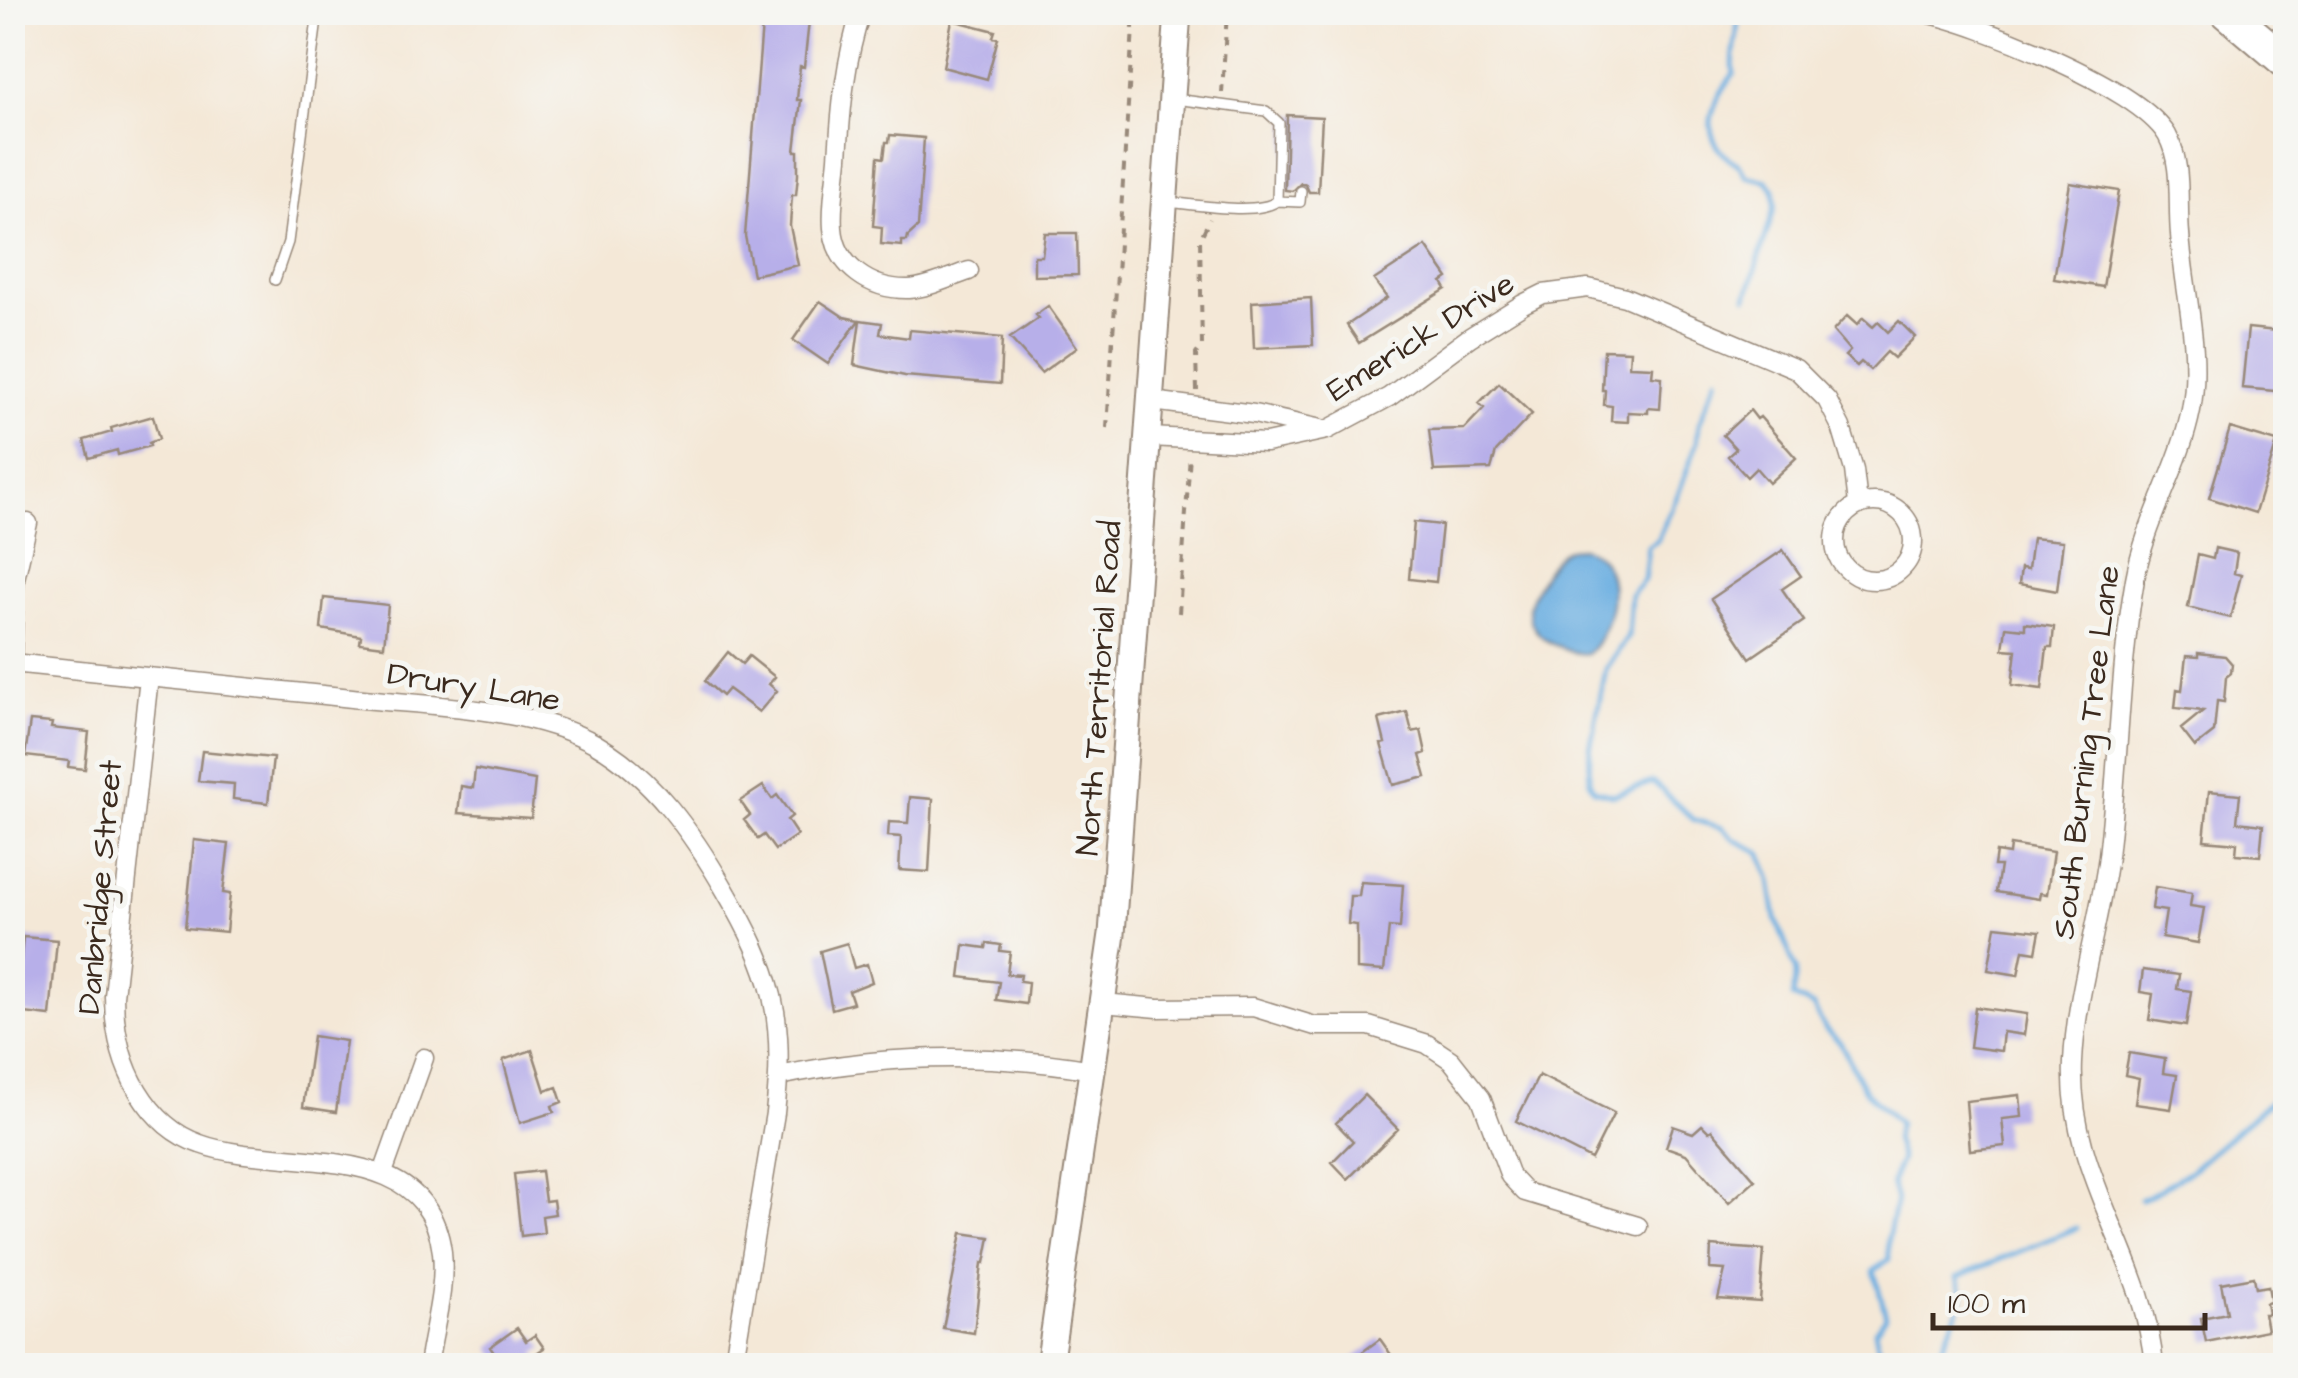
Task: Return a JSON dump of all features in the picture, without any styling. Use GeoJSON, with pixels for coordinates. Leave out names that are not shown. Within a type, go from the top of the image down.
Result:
{"type":"FeatureCollection","features":[{"type":"Feature","properties":{"kind":"highway"},"geometry":{"type":"LineString","coordinates":[[2227,12],[2286,62]]}},
{"type":"Feature","properties":{"kind":"main road","name":"North Territorial Road"},"geometry":{"type":"LineString","coordinates":[[1048,1366],[1112,934],[1178,12]]}},
{"type":"Feature","properties":{"kind":"street"},"geometry":{"type":"LineString","coordinates":[[861,12],[843,85],[832,222],[836,245],[850,268],[873,283],[890,287],[911,289],[969,271]]}},
{"type":"Feature","properties":{"kind":"street","name":"South Burning Tree Lane"},"geometry":{"type":"LineString","coordinates":[[1921,12],[1995,33],[2111,91],[2158,123],[2175,156],[2180,246],[2194,342],[2194,386],[2185,432],[2154,509],[2135,579],[2108,854],[2073,1066],[2075,1116],[2083,1152],[2139,1294],[2152,1340],[2154,1366]]}},
{"type":"Feature","properties":{"kind":"street","name":"Emerick Drive"},"geometry":{"type":"LineString","coordinates":[[1150,437],[1266,443],[1326,430],[1390,398],[1470,337],[1522,304],[1542,294],[1588,288],[1625,297],[1796,369],[1827,400],[1841,428],[1854,470],[1858,504]]}},
{"type":"Feature","properties":{"kind":"street","name":"Emerick Drive"},"geometry":{"type":"LineString","coordinates":[[1152,401],[1254,414],[1326,430]]}},
{"type":"Feature","properties":{"kind":"street"},"geometry":{"type":"LineString","coordinates":[[1880,501],[1892,505],[1910,523],[1913,548],[1909,560],[1890,577],[1864,579],[1842,564],[1836,552],[1837,526],[1844,514],[1858,504],[1880,501]]}},
{"type":"Feature","properties":{"kind":"street"},"geometry":{"type":"LineString","coordinates":[[12,660],[15,579],[28,523]]}},
{"type":"Feature","properties":{"kind":"street","name":"Drury Lane"},"geometry":{"type":"LineString","coordinates":[[12,660],[149,678],[438,706],[529,720],[575,734],[612,754],[668,805],[714,869],[751,934],[772,987],[778,1015],[780,1076],[733,1366]]}},
{"type":"Feature","properties":{"kind":"street","name":"Danbridge Street"},"geometry":{"type":"LineString","coordinates":[[149,678],[114,996],[117,1038],[130,1078],[161,1120],[200,1144],[224,1151],[383,1173]]}},
{"type":"Feature","properties":{"kind":"street"},"geometry":{"type":"LineString","coordinates":[[1104,1003],[1158,1008],[1252,1007],[1315,1026],[1369,1026],[1427,1044],[1451,1060],[1482,1098],[1510,1176],[1525,1192],[1638,1226]]}},
{"type":"Feature","properties":{"kind":"street"},"geometry":{"type":"LineString","coordinates":[[780,1076],[854,1062],[938,1056],[1013,1059],[1094,1070]]}},
{"type":"Feature","properties":{"kind":"street"},"geometry":{"type":"LineString","coordinates":[[424,1058],[383,1173],[416,1196],[437,1232],[442,1278],[428,1366]]}},
{"type":"Feature","properties":{"kind":"lane"},"geometry":{"type":"LineString","coordinates":[[276,280],[288,242],[318,12]]}},
{"type":"Feature","properties":{"kind":"lane"},"geometry":{"type":"LineString","coordinates":[[1172,98],[1266,111],[1279,123],[1277,200]]}},
{"type":"Feature","properties":{"kind":"lane"},"geometry":{"type":"LineString","coordinates":[[1166,202],[1269,207],[1277,200],[1300,202],[1301,191]]}},
{"type":"Feature","properties":{"kind":"path"},"geometry":{"type":"LineString","coordinates":[[1107,428],[1134,12]]}},
{"type":"Feature","properties":{"kind":"path"},"geometry":{"type":"LineString","coordinates":[[1221,104],[1228,12]]}},
{"type":"Feature","properties":{"kind":"water"},"geometry":{"type":"Polygon","coordinates":[[[1581,548],[1596,554],[1605,565],[1612,595],[1604,628],[1587,654],[1568,651],[1541,636],[1529,610],[1537,587],[1554,560],[1565,550],[1581,548]]]}},
{"type":"Feature","properties":{"kind":"building"},"geometry":{"type":"Polygon","coordinates":[[[763,12],[810,12],[804,67],[800,66],[795,151],[798,175],[790,226],[798,265],[753,275],[745,236],[763,12]]]}},
{"type":"Feature","properties":{"kind":"building"},"geometry":{"type":"Polygon","coordinates":[[[952,20],[995,31],[993,37],[998,38],[987,79],[943,67],[952,20]]]}},
{"type":"Feature","properties":{"kind":"building"},"geometry":{"type":"Polygon","coordinates":[[[1287,115],[1322,117],[1318,192],[1309,192],[1301,183],[1293,191],[1285,190],[1287,115]]]}},
{"type":"Feature","properties":{"kind":"building"},"geometry":{"type":"Polygon","coordinates":[[[890,135],[924,138],[918,227],[907,241],[902,241],[902,246],[881,244],[882,227],[873,226],[878,157],[884,158],[890,135]]]}},
{"type":"Feature","properties":{"kind":"building"},"geometry":{"type":"Polygon","coordinates":[[[2070,183],[2119,191],[2103,287],[2054,279],[2070,183]]]}},
{"type":"Feature","properties":{"kind":"building"},"geometry":{"type":"Polygon","coordinates":[[[1045,233],[1077,233],[1078,275],[1034,276],[1034,256],[1042,256],[1045,233]]]}},
{"type":"Feature","properties":{"kind":"building"},"geometry":{"type":"Polygon","coordinates":[[[1426,246],[1448,278],[1442,282],[1446,289],[1359,343],[1347,325],[1387,298],[1374,280],[1426,246]]]}},
{"type":"Feature","properties":{"kind":"building"},"geometry":{"type":"Polygon","coordinates":[[[1311,298],[1313,345],[1254,348],[1252,302],[1311,298]]]}},
{"type":"Feature","properties":{"kind":"building"},"geometry":{"type":"Polygon","coordinates":[[[820,301],[844,317],[859,320],[828,364],[793,340],[820,301]]]}},
{"type":"Feature","properties":{"kind":"building"},"geometry":{"type":"Polygon","coordinates":[[[1048,306],[1077,347],[1041,373],[1010,338],[1039,318],[1036,315],[1048,306]]]}},
{"type":"Feature","properties":{"kind":"building"},"geometry":{"type":"Polygon","coordinates":[[[1847,316],[1857,325],[1863,318],[1873,327],[1878,322],[1888,332],[1899,321],[1915,337],[1894,358],[1887,352],[1870,370],[1861,362],[1857,366],[1845,356],[1850,351],[1833,331],[1847,316]]]}},
{"type":"Feature","properties":{"kind":"building"},"geometry":{"type":"Polygon","coordinates":[[[860,320],[882,323],[880,334],[909,338],[910,330],[1002,338],[1000,384],[905,376],[854,365],[860,320]]]}},
{"type":"Feature","properties":{"kind":"building"},"geometry":{"type":"Polygon","coordinates":[[[2248,328],[2286,332],[2286,392],[2242,388],[2248,328]]]}},
{"type":"Feature","properties":{"kind":"building"},"geometry":{"type":"Polygon","coordinates":[[[1604,350],[1630,351],[1629,366],[1653,367],[1652,376],[1662,377],[1660,409],[1628,412],[1628,422],[1611,421],[1612,406],[1604,405],[1602,390],[1604,350]]]}},
{"type":"Feature","properties":{"kind":"building"},"geometry":{"type":"Polygon","coordinates":[[[1499,383],[1532,414],[1496,452],[1491,469],[1434,471],[1429,430],[1464,429],[1484,408],[1479,403],[1499,383]]]}},
{"type":"Feature","properties":{"kind":"building"},"geometry":{"type":"Polygon","coordinates":[[[1750,410],[1796,458],[1769,483],[1756,468],[1747,477],[1728,456],[1736,449],[1723,435],[1750,410]]]}},
{"type":"Feature","properties":{"kind":"building"},"geometry":{"type":"Polygon","coordinates":[[[153,416],[159,439],[150,446],[89,458],[84,440],[153,416]]]}},
{"type":"Feature","properties":{"kind":"building"},"geometry":{"type":"Polygon","coordinates":[[[2230,428],[2277,442],[2255,513],[2209,498],[2230,428]]]}},
{"type":"Feature","properties":{"kind":"building"},"geometry":{"type":"Polygon","coordinates":[[[1414,522],[1442,525],[1436,582],[1409,579],[1414,522]]]}},
{"type":"Feature","properties":{"kind":"building"},"geometry":{"type":"Polygon","coordinates":[[[2032,538],[2063,541],[2057,591],[2019,584],[2021,568],[2028,569],[2032,538]]]}},
{"type":"Feature","properties":{"kind":"building"},"geometry":{"type":"Polygon","coordinates":[[[2215,548],[2237,553],[2234,573],[2241,575],[2230,618],[2188,607],[2198,555],[2213,559],[2215,548]]]}},
{"type":"Feature","properties":{"kind":"building"},"geometry":{"type":"Polygon","coordinates":[[[1783,550],[1801,576],[1782,589],[1804,621],[1750,658],[1711,599],[1783,550]]]}},
{"type":"Feature","properties":{"kind":"building"},"geometry":{"type":"Polygon","coordinates":[[[324,598],[388,605],[384,646],[360,643],[361,636],[321,629],[324,598]]]}},
{"type":"Feature","properties":{"kind":"building"},"geometry":{"type":"Polygon","coordinates":[[[2025,623],[2054,627],[2052,647],[2047,647],[2042,689],[2012,685],[2016,650],[2003,649],[2006,627],[2025,629],[2025,623]]]}},
{"type":"Feature","properties":{"kind":"building"},"geometry":{"type":"Polygon","coordinates":[[[728,652],[742,664],[749,656],[775,677],[769,684],[777,691],[759,712],[728,689],[722,696],[705,681],[728,652]]]}},
{"type":"Feature","properties":{"kind":"building"},"geometry":{"type":"Polygon","coordinates":[[[2198,653],[2225,656],[2232,664],[2226,677],[2224,702],[2217,701],[2214,732],[2195,747],[2181,729],[2203,711],[2175,708],[2177,689],[2182,690],[2186,656],[2198,657],[2198,653]]]}},
{"type":"Feature","properties":{"kind":"building"},"geometry":{"type":"Polygon","coordinates":[[[1407,712],[1412,732],[1421,730],[1426,753],[1420,755],[1426,777],[1393,785],[1381,744],[1385,743],[1379,719],[1407,712]]]}},
{"type":"Feature","properties":{"kind":"building"},"geometry":{"type":"Polygon","coordinates":[[[30,721],[52,723],[51,728],[89,732],[85,769],[68,767],[69,761],[25,756],[30,721]]]}},
{"type":"Feature","properties":{"kind":"building"},"geometry":{"type":"Polygon","coordinates":[[[202,751],[273,758],[268,803],[233,799],[234,784],[198,781],[202,751]]]}},
{"type":"Feature","properties":{"kind":"building"},"geometry":{"type":"Polygon","coordinates":[[[475,769],[535,780],[531,818],[458,813],[461,786],[473,788],[475,769]]]}},
{"type":"Feature","properties":{"kind":"building"},"geometry":{"type":"Polygon","coordinates":[[[763,786],[772,799],[777,795],[792,816],[787,820],[797,835],[775,850],[764,835],[758,839],[744,820],[750,815],[740,801],[763,786]]]}},
{"type":"Feature","properties":{"kind":"building"},"geometry":{"type":"Polygon","coordinates":[[[2209,791],[2240,794],[2237,822],[2263,825],[2260,856],[2236,854],[2237,843],[2204,840],[2209,791]]]}},
{"type":"Feature","properties":{"kind":"building"},"geometry":{"type":"Polygon","coordinates":[[[910,797],[933,799],[929,872],[899,870],[901,837],[888,836],[889,822],[908,823],[910,797]]]}},
{"type":"Feature","properties":{"kind":"building"},"geometry":{"type":"Polygon","coordinates":[[[194,840],[229,844],[223,893],[230,894],[226,932],[185,928],[194,840]]]}},
{"type":"Feature","properties":{"kind":"building"},"geometry":{"type":"Polygon","coordinates":[[[2010,845],[2053,852],[2047,894],[2040,893],[2039,899],[1996,892],[2000,866],[1994,866],[1996,852],[2009,854],[2010,845]]]}},
{"type":"Feature","properties":{"kind":"building"},"geometry":{"type":"Polygon","coordinates":[[[1361,882],[1403,885],[1400,928],[1389,927],[1384,971],[1357,969],[1357,925],[1348,924],[1350,896],[1359,896],[1361,882]]]}},
{"type":"Feature","properties":{"kind":"building"},"geometry":{"type":"Polygon","coordinates":[[[2155,887],[2192,893],[2190,906],[2204,908],[2198,943],[2162,937],[2166,911],[2152,909],[2155,887]]]}},
{"type":"Feature","properties":{"kind":"building"},"geometry":{"type":"Polygon","coordinates":[[[1996,926],[2040,931],[2036,952],[2023,950],[2018,975],[1988,970],[1996,926]]]}},
{"type":"Feature","properties":{"kind":"building"},"geometry":{"type":"Polygon","coordinates":[[[23,937],[57,940],[50,1016],[16,1012],[23,937]]]}},
{"type":"Feature","properties":{"kind":"building"},"geometry":{"type":"Polygon","coordinates":[[[847,943],[854,968],[867,964],[872,982],[849,991],[853,1003],[832,1009],[820,951],[847,943]]]}},
{"type":"Feature","properties":{"kind":"building"},"geometry":{"type":"Polygon","coordinates":[[[987,943],[1001,945],[1000,951],[1010,952],[1007,974],[1021,975],[1020,981],[1028,982],[1026,1004],[996,1000],[999,982],[960,977],[964,945],[986,948],[987,943]]]}},
{"type":"Feature","properties":{"kind":"building"},"geometry":{"type":"Polygon","coordinates":[[[2143,970],[2179,975],[2177,989],[2191,991],[2186,1026],[2149,1020],[2153,994],[2140,992],[2143,970]]]}},
{"type":"Feature","properties":{"kind":"building"},"geometry":{"type":"Polygon","coordinates":[[[1975,1007],[2027,1014],[2024,1035],[2003,1032],[2001,1051],[1970,1047],[1975,1007]]]}},
{"type":"Feature","properties":{"kind":"building"},"geometry":{"type":"Polygon","coordinates":[[[313,1036],[346,1041],[336,1112],[303,1107],[313,1036]]]}},
{"type":"Feature","properties":{"kind":"building"},"geometry":{"type":"Polygon","coordinates":[[[532,1050],[545,1091],[557,1087],[562,1102],[552,1106],[554,1112],[520,1123],[503,1060],[532,1050]]]}},
{"type":"Feature","properties":{"kind":"building"},"geometry":{"type":"Polygon","coordinates":[[[2129,1053],[2165,1059],[2163,1073],[2177,1075],[2171,1109],[2135,1104],[2139,1078],[2125,1075],[2129,1053]]]}},
{"type":"Feature","properties":{"kind":"building"},"geometry":{"type":"Polygon","coordinates":[[[1539,1075],[1614,1113],[1591,1159],[1516,1121],[1539,1075]]]}},
{"type":"Feature","properties":{"kind":"building"},"geometry":{"type":"Polygon","coordinates":[[[1364,1095],[1398,1129],[1348,1179],[1332,1162],[1353,1141],[1336,1123],[1364,1095]]]}},
{"type":"Feature","properties":{"kind":"building"},"geometry":{"type":"Polygon","coordinates":[[[2020,1095],[2022,1117],[2002,1119],[2005,1146],[1970,1150],[1966,1101],[2020,1095]]]}},
{"type":"Feature","properties":{"kind":"building"},"geometry":{"type":"Polygon","coordinates":[[[1702,1125],[1709,1132],[1712,1130],[1755,1180],[1729,1203],[1686,1154],[1666,1147],[1673,1126],[1693,1133],[1702,1125]]]}},
{"type":"Feature","properties":{"kind":"building"},"geometry":{"type":"Polygon","coordinates":[[[541,1171],[545,1201],[553,1200],[555,1214],[542,1216],[544,1233],[521,1236],[514,1174],[541,1171]]]}},
{"type":"Feature","properties":{"kind":"building"},"geometry":{"type":"Polygon","coordinates":[[[962,1233],[990,1237],[982,1263],[974,1333],[943,1328],[962,1233]]]}},
{"type":"Feature","properties":{"kind":"building"},"geometry":{"type":"Polygon","coordinates":[[[1711,1246],[1764,1250],[1760,1302],[1718,1299],[1725,1270],[1710,1269],[1711,1246]]]}},
{"type":"Feature","properties":{"kind":"building"},"geometry":{"type":"Polygon","coordinates":[[[2254,1277],[2256,1288],[2268,1286],[2271,1302],[2266,1303],[2268,1314],[2264,1314],[2267,1330],[2206,1342],[2201,1318],[2227,1313],[2221,1283],[2254,1277]]]}},
{"type":"Feature","properties":{"kind":"building"},"geometry":{"type":"Polygon","coordinates":[[[517,1328],[526,1341],[535,1335],[544,1348],[535,1354],[543,1366],[503,1366],[490,1347],[517,1328]]]}},
{"type":"Feature","properties":{"kind":"building"},"geometry":{"type":"Polygon","coordinates":[[[1380,1339],[1399,1366],[1343,1366],[1380,1339]]]}},
{"type":"Feature","properties":{"kind":"waterway"},"geometry":{"type":"LineString","coordinates":[[1737,16],[1734,73],[1712,112],[1712,133],[1716,144],[1746,176],[1767,181],[1774,190],[1775,206],[1747,297]]}},
{"type":"Feature","properties":{"kind":"waterway"},"geometry":{"type":"LineString","coordinates":[[1717,377],[1679,492],[1657,540],[1648,546],[1644,580],[1631,594],[1628,636],[1606,669],[1590,749],[1589,781],[1594,790],[1613,795],[1653,782],[1694,820],[1722,828],[1735,840],[1760,852],[1769,875],[1776,919],[1796,970],[1793,997],[1813,1007],[1826,1030],[1840,1042],[1865,1091],[1899,1123],[1895,1139],[1901,1159],[1891,1183],[1896,1200],[1888,1239],[1889,1259],[1874,1271],[1886,1316],[1875,1331],[1882,1366]]}},
{"type":"Feature","properties":{"kind":"waterway"},"geometry":{"type":"LineString","coordinates":[[2141,1199],[2189,1172],[2286,1088]]}},
{"type":"Feature","properties":{"kind":"waterway"},"geometry":{"type":"LineString","coordinates":[[1934,1366],[1960,1306],[1962,1294],[1957,1277],[2077,1228]]}}]}
